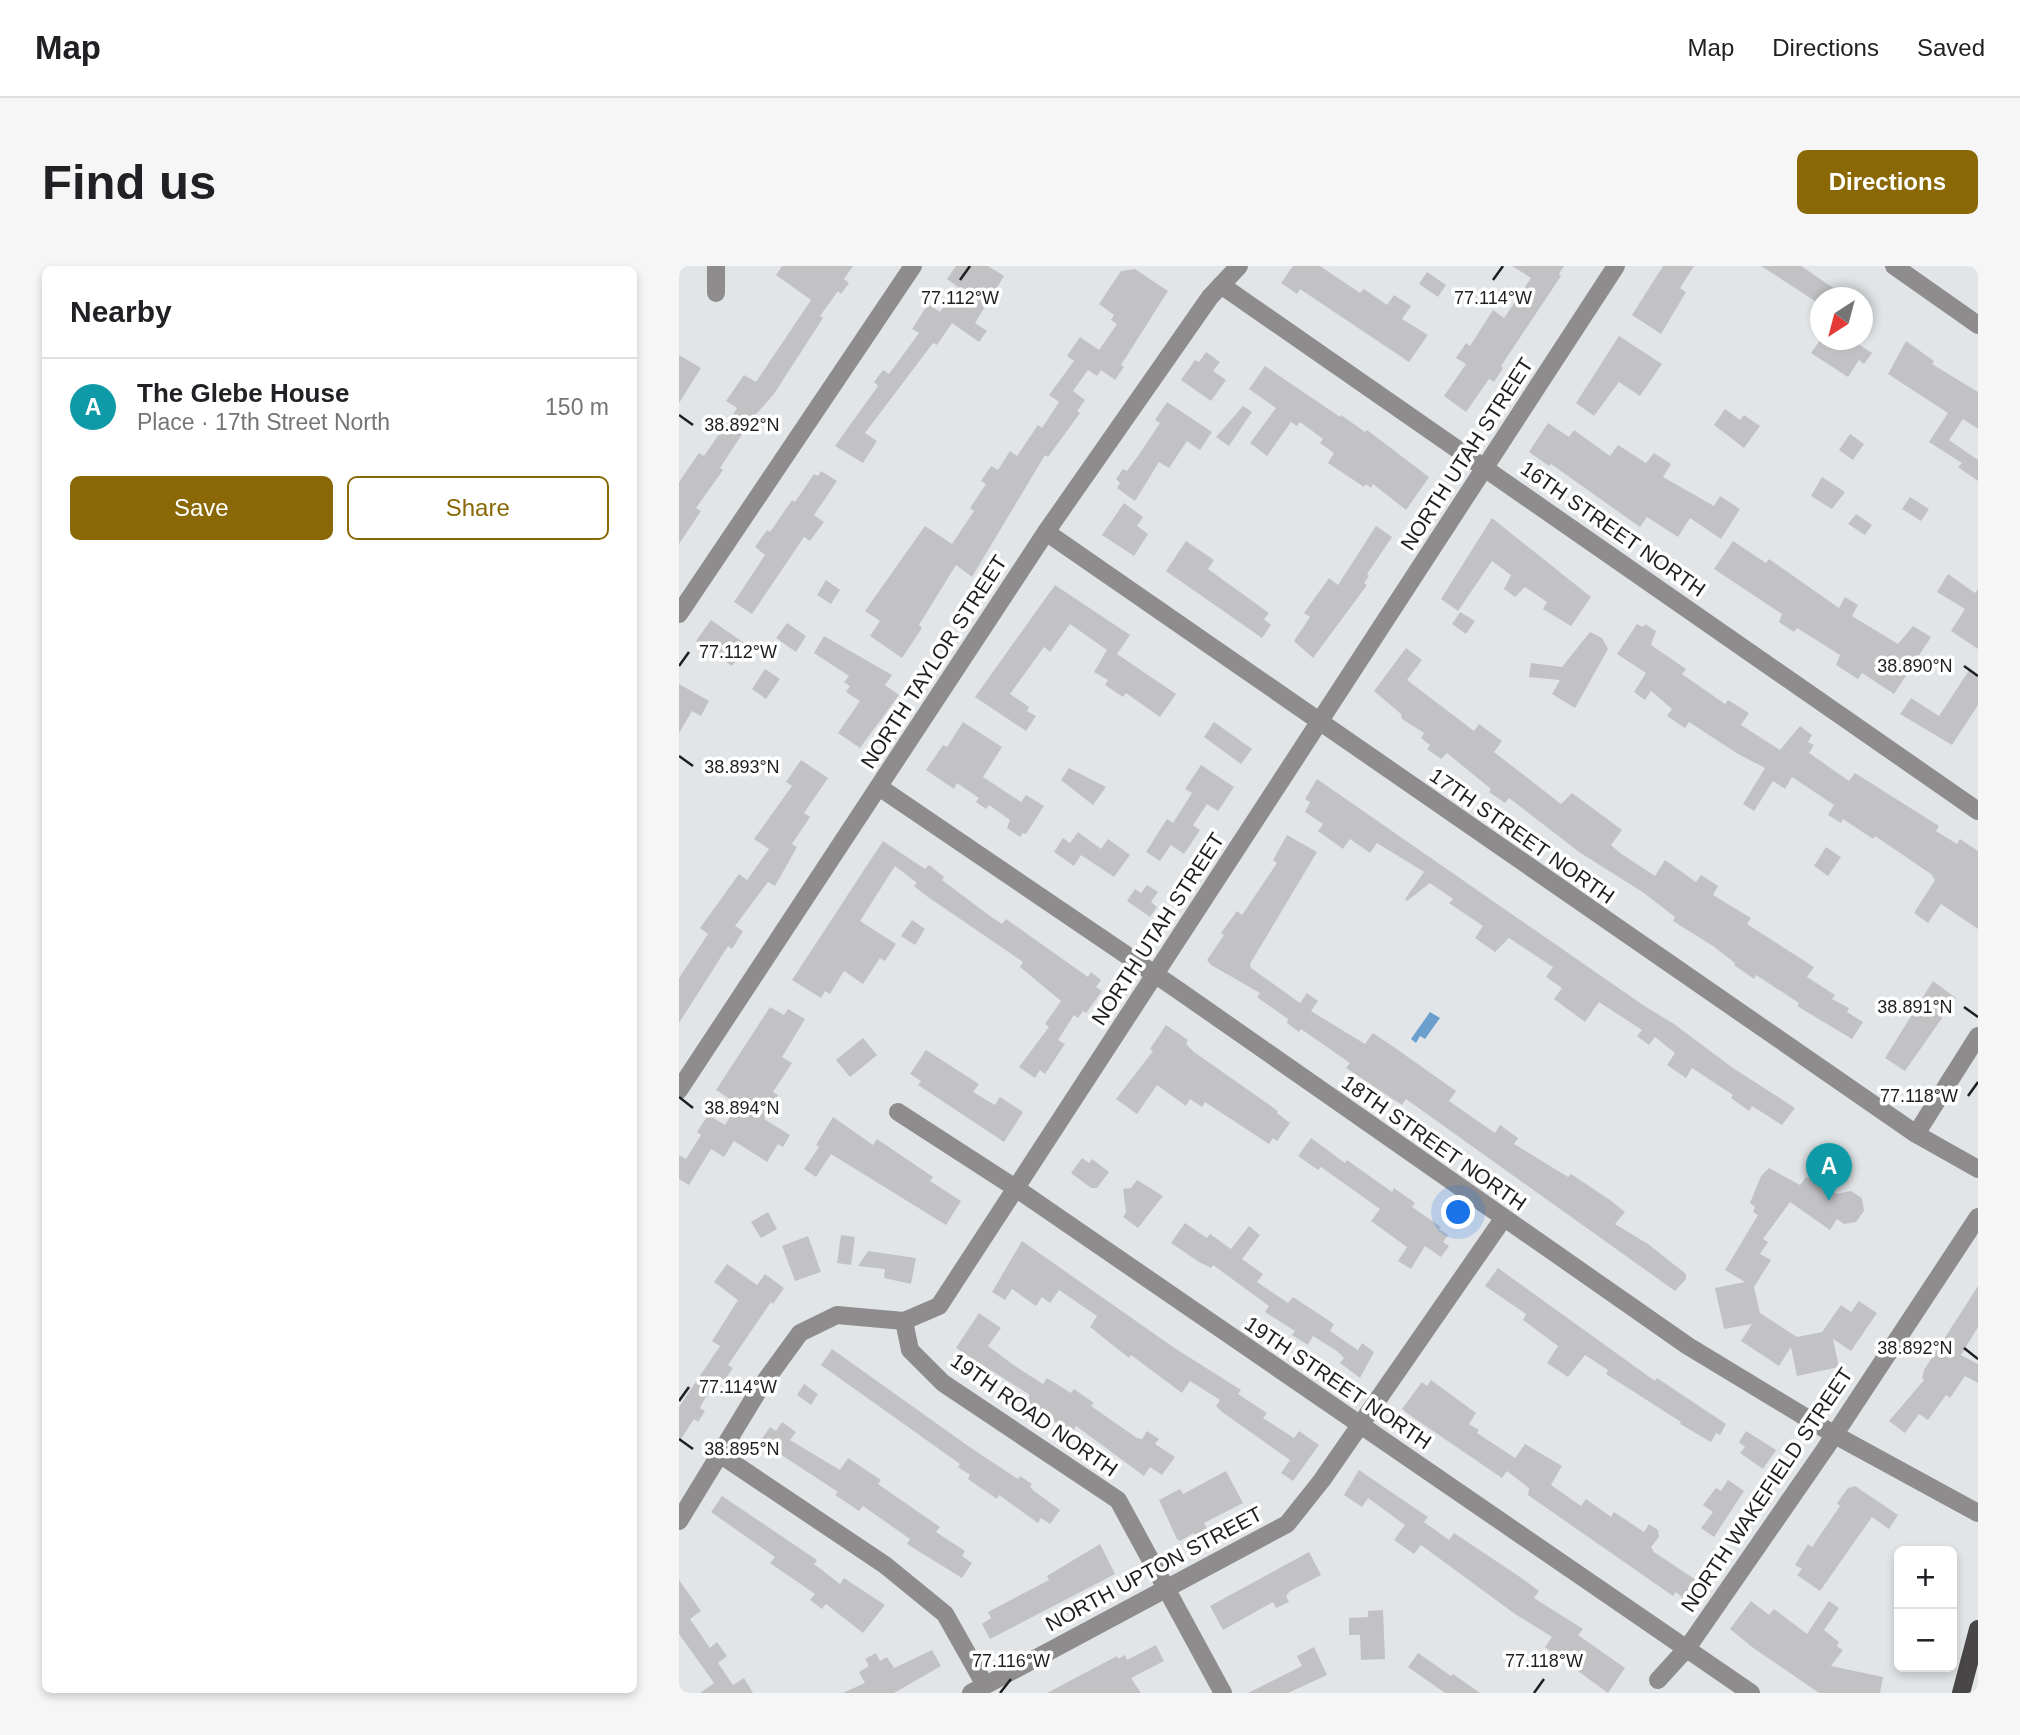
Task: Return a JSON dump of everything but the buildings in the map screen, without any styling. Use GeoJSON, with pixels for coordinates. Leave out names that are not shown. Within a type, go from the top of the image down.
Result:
{"type":"FeatureCollection","features":[{"type":"Feature","properties":{"kind":"main road"},"geometry":{"type":"LineString","coordinates":[[1961,1693],[1978,1629]]}},
{"type":"Feature","properties":{"kind":"street"},"geometry":{"type":"LineString","coordinates":[[716,266],[716,293]]}},
{"type":"Feature","properties":{"kind":"street"},"geometry":{"type":"LineString","coordinates":[[679,614],[913,266]]}},
{"type":"Feature","properties":{"kind":"street","name":"NORTH TAYLOR STREET"},"geometry":{"type":"LineString","coordinates":[[679,1090],[1047,531],[1221,285],[1239,266]]}},
{"type":"Feature","properties":{"kind":"street","name":"NORTH UTAH STREET"},"geometry":{"type":"LineString","coordinates":[[904,1321],[939,1306],[1616,266]]}},
{"type":"Feature","properties":{"kind":"street"},"geometry":{"type":"LineString","coordinates":[[1894,266],[1978,325]]}},
{"type":"Feature","properties":{"kind":"street","name":"16TH STREET NORTH"},"geometry":{"type":"LineString","coordinates":[[1221,285],[1978,811]]}},
{"type":"Feature","properties":{"kind":"street","name":"17TH STREET NORTH"},"geometry":{"type":"LineString","coordinates":[[1047,531],[1320,724],[1916,1134],[1978,1169]]}},
{"type":"Feature","properties":{"kind":"street","name":"18TH STREET NORTH"},"geometry":{"type":"LineString","coordinates":[[879,787],[1155,975],[1688,1346],[1835,1435],[1978,1513]]}},
{"type":"Feature","properties":{"kind":"street"},"geometry":{"type":"LineString","coordinates":[[1916,1134],[1978,1036]]}},
{"type":"Feature","properties":{"kind":"street","name":"19TH STREET NORTH"},"geometry":{"type":"LineString","coordinates":[[898,1112],[1017,1189],[1359,1426],[1688,1647],[1751,1693]]}},
{"type":"Feature","properties":{"kind":"street","name":"NORTH WAKEFIELD STREET"},"geometry":{"type":"LineString","coordinates":[[1658,1680],[1688,1647],[1835,1435],[1978,1217]]}},
{"type":"Feature","properties":{"kind":"street","name":"NORTH UPTON STREET"},"geometry":{"type":"LineString","coordinates":[[978,1689],[1287,1524],[1359,1426],[1503,1219]]}},
{"type":"Feature","properties":{"kind":"street"},"geometry":{"type":"LineString","coordinates":[[679,1521],[760,1388],[800,1333],[837,1315],[879,1316],[904,1321]]}},
{"type":"Feature","properties":{"kind":"street","name":"19TH ROAD NORTH"},"geometry":{"type":"LineString","coordinates":[[904,1321],[910,1350],[943,1383],[1118,1500],[1223,1693]]}},
{"type":"Feature","properties":{"kind":"street"},"geometry":{"type":"LineString","coordinates":[[721,1455],[885,1565],[945,1614],[978,1689]]}},
{"type":"Feature","properties":{"kind":"water"},"geometry":{"type":"Polygon","coordinates":[[[1430,1012],[1440,1018],[1425,1039],[1420,1036],[1416,1043],[1411,1039],[1430,1012]]]}},
{"type":"Feature","properties":{"kind":"place","name":"The Glebe House"},"geometry":{"type":"Point","coordinates":[1829,1201]}}]}
